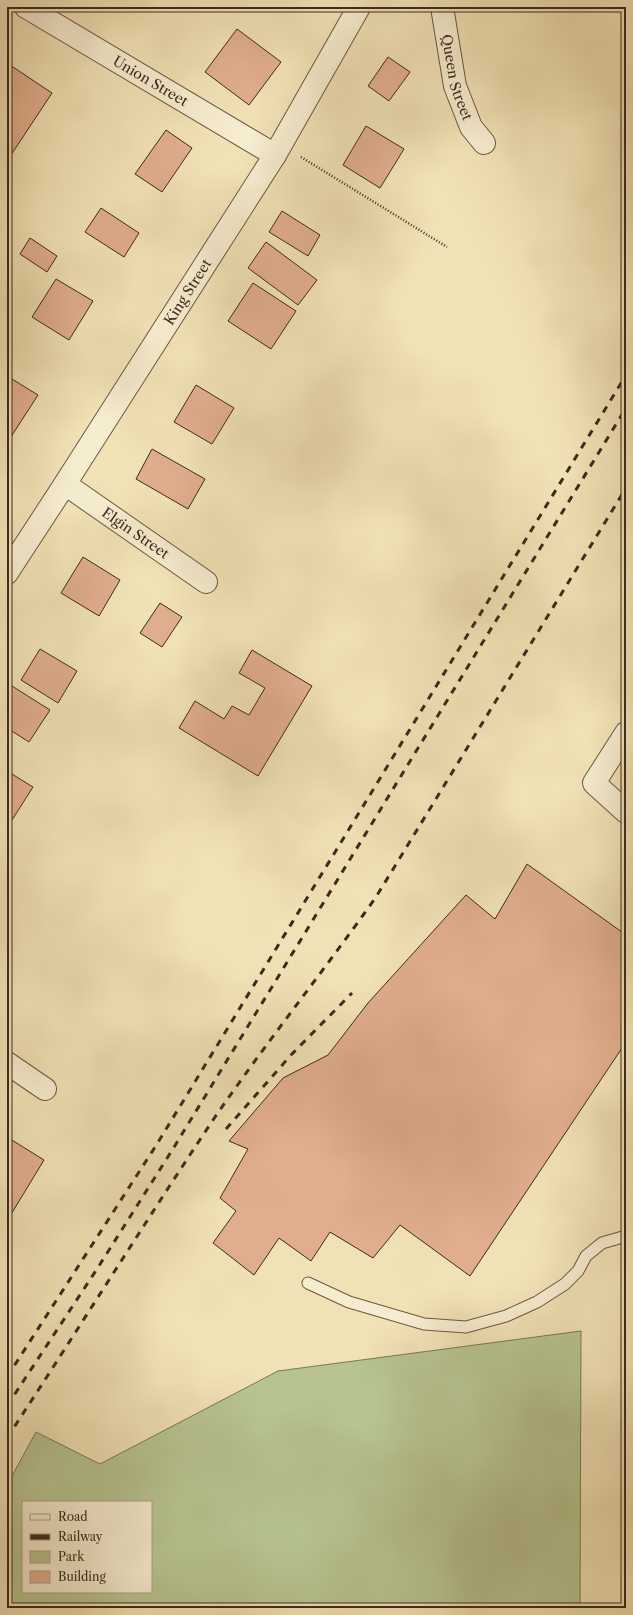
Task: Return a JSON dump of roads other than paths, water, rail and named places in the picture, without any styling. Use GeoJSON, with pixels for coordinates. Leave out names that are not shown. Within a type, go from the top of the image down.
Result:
{"type":"FeatureCollection","features":[{"type":"Feature","properties":{"kind":"street","name":"Union Street"},"geometry":{"type":"LineString","coordinates":[[26,7],[275,155]]}},
{"type":"Feature","properties":{"kind":"street","name":"King Street"},"geometry":{"type":"LineString","coordinates":[[7,572],[13,551],[66,484],[275,155],[359,7]]}},
{"type":"Feature","properties":{"kind":"street","name":"Queen Street"},"geometry":{"type":"LineString","coordinates":[[442,7],[455,86],[470,127],[484,143]]}},
{"type":"Feature","properties":{"kind":"street","name":"Elgin Street"},"geometry":{"type":"LineString","coordinates":[[66,484],[206,582]]}},
{"type":"Feature","properties":{"kind":"street"},"geometry":{"type":"LineString","coordinates":[[626,733],[594,783],[626,812]]}},
{"type":"Feature","properties":{"kind":"street"},"geometry":{"type":"LineString","coordinates":[[7,1063],[45,1089]]}},
{"type":"Feature","properties":{"kind":"lane"},"geometry":{"type":"LineString","coordinates":[[308,1282],[349,1302],[424,1324],[466,1327],[506,1316],[537,1302],[565,1284],[578,1271],[586,1256],[602,1243],[626,1236]]}},
{"type":"Feature","properties":{"kind":"railway"},"geometry":{"type":"LineString","coordinates":[[7,1377],[157,1144],[626,375]]}},
{"type":"Feature","properties":{"kind":"railway"},"geometry":{"type":"LineString","coordinates":[[7,1406],[97,1269],[171,1152],[626,408]]}},
{"type":"Feature","properties":{"kind":"railway"},"geometry":{"type":"LineString","coordinates":[[7,1438],[213,1120],[376,897],[626,488]]}},
{"type":"Feature","properties":{"kind":"railway"},"geometry":{"type":"LineString","coordinates":[[226,1129],[291,1055],[352,993]]}}]}
